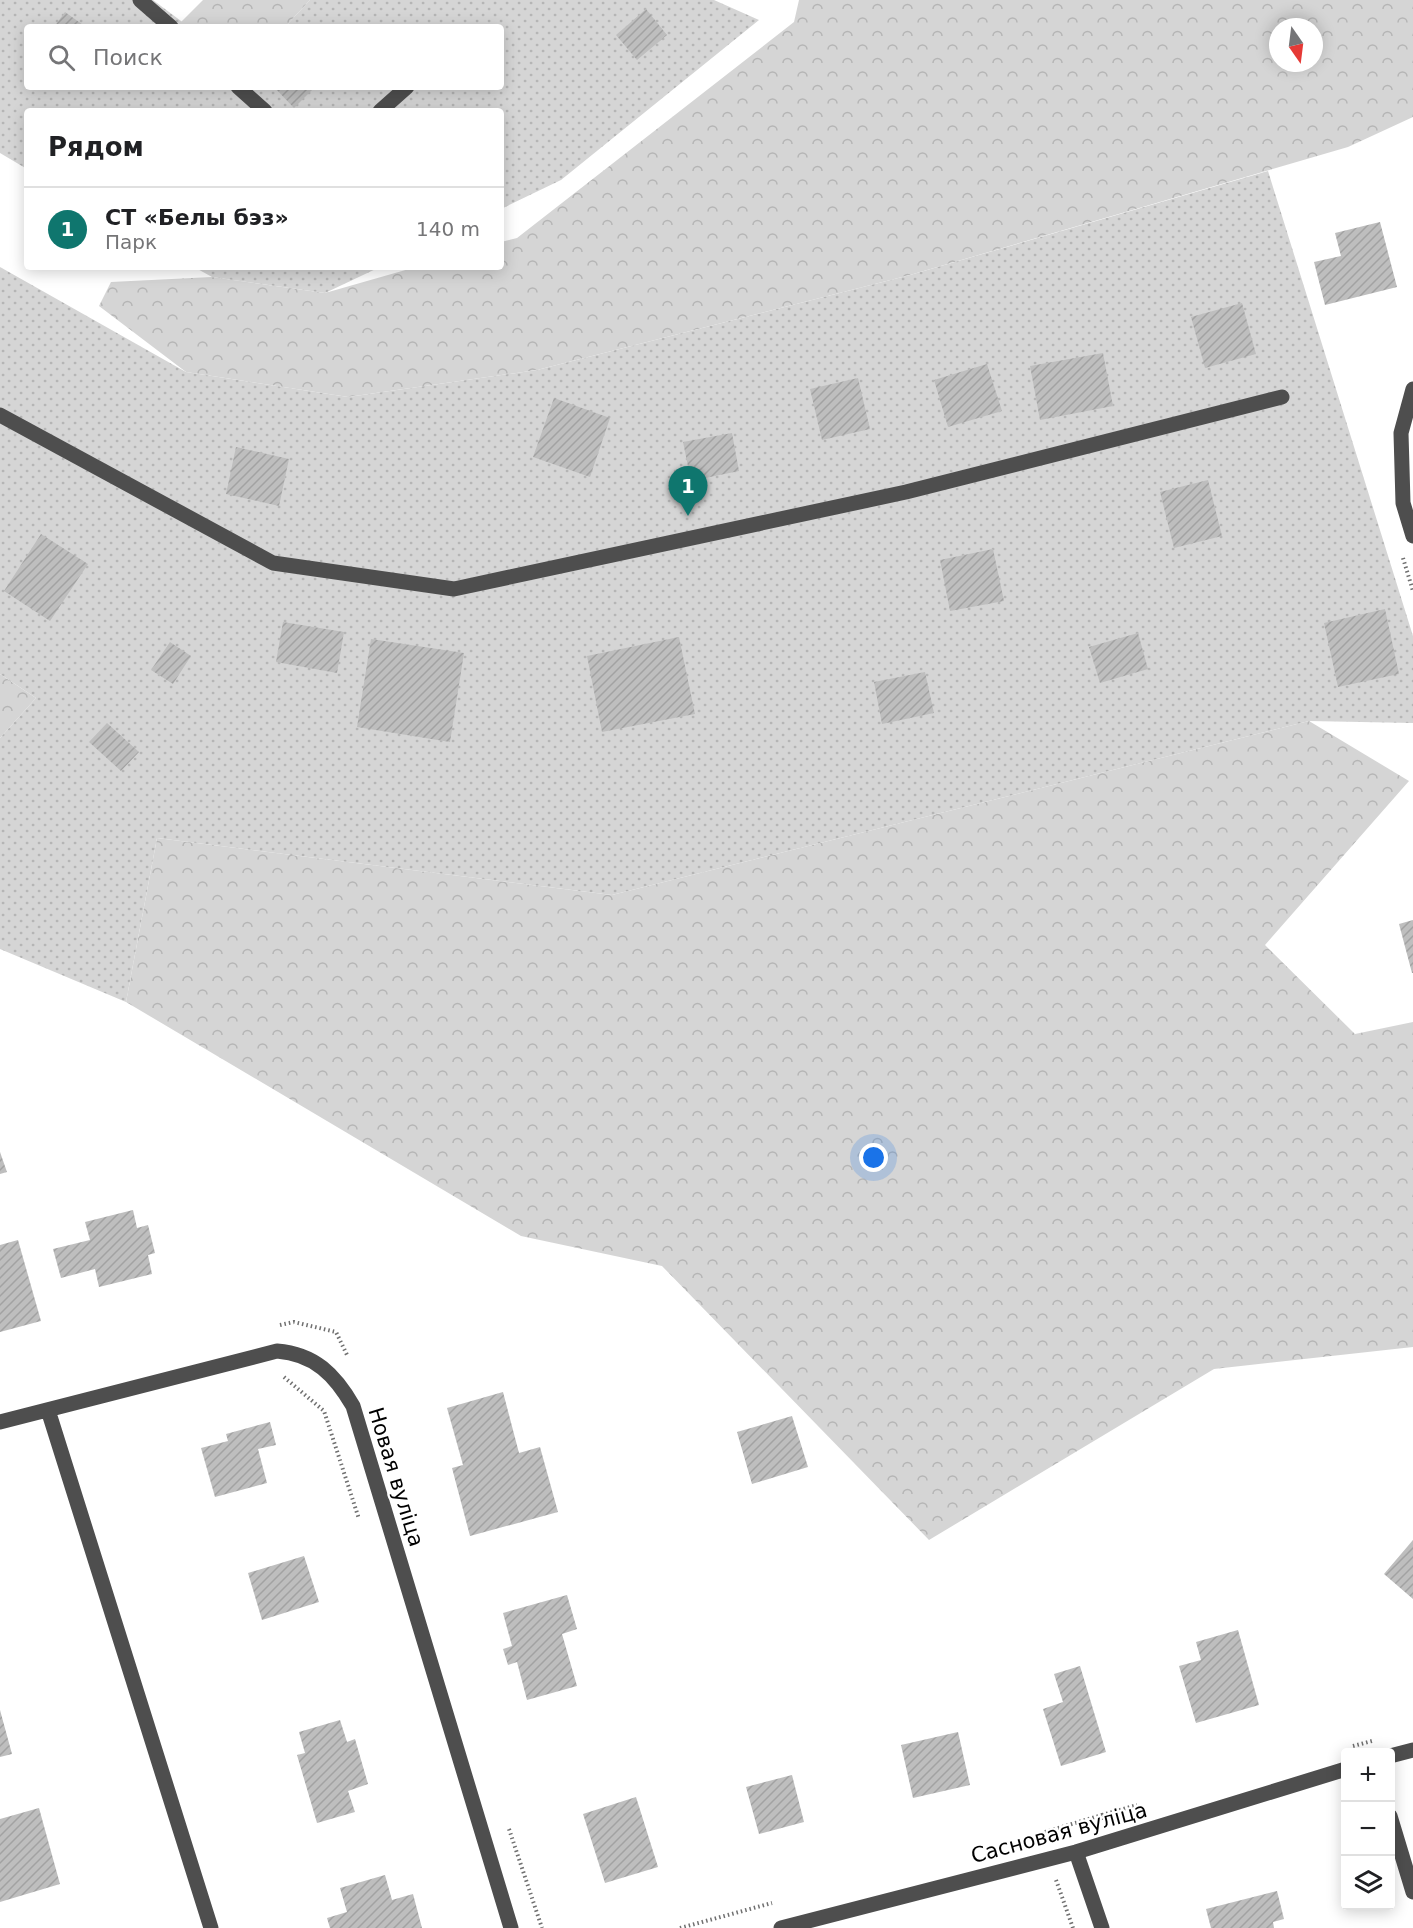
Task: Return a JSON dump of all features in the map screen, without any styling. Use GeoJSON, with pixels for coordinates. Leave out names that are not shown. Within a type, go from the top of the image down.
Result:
{"type":"FeatureCollection","features":[{"type":"Feature","properties":{"kind":"street"},"geometry":{"type":"LineString","coordinates":[[140,0],[168,24]]}},
{"type":"Feature","properties":{"kind":"street"},"geometry":{"type":"LineString","coordinates":[[241,90],[262,108]]}},
{"type":"Feature","properties":{"kind":"street"},"geometry":{"type":"LineString","coordinates":[[383,108],[404,90]]}},
{"type":"Feature","properties":{"kind":"street"},"geometry":{"type":"LineString","coordinates":[[1413,389],[1401,433],[1403,503],[1413,536]]}},
{"type":"Feature","properties":{"kind":"street"},"geometry":{"type":"LineString","coordinates":[[0,415],[273,563],[454,589],[906,492],[1282,397]]}},
{"type":"Feature","properties":{"kind":"street","name":"Новая вуліца"},"geometry":{"type":"LineString","coordinates":[[0,1422],[277,1351],[299,1353],[337,1379],[353,1406],[511,1928]]}},
{"type":"Feature","properties":{"kind":"street"},"geometry":{"type":"LineString","coordinates":[[48,1410],[211,1928]]}},
{"type":"Feature","properties":{"kind":"street"},"geometry":{"type":"LineString","coordinates":[[1395,1755],[1413,1750]]}},
{"type":"Feature","properties":{"kind":"street","name":"Сасновая вуліца"},"geometry":{"type":"LineString","coordinates":[[781,1928],[811,1924],[1076,1852],[1341,1771]]}},
{"type":"Feature","properties":{"kind":"street"},"geometry":{"type":"LineString","coordinates":[[1395,1833],[1413,1892]]}},
{"type":"Feature","properties":{"kind":"street"},"geometry":{"type":"LineString","coordinates":[[1076,1852],[1102,1928]]}},
{"type":"Feature","properties":{"kind":"path"},"geometry":{"type":"LineString","coordinates":[[279,1372],[324,1411],[360,1523]]}},
{"type":"Feature","properties":{"kind":"path"},"geometry":{"type":"LineString","coordinates":[[1054,1874],[1073,1928]]}},
{"type":"Feature","properties":{"kind":"green space"},"geometry":{"type":"Polygon","coordinates":[[[0,0],[153,0],[185,24],[24,24],[24,90],[504,90],[504,24],[288,24],[310,0],[714,0],[759,20],[561,180],[504,208],[504,108],[24,108],[24,167],[0,153],[0,0]]]}},
{"type":"Feature","properties":{"kind":"green space"},"geometry":{"type":"Polygon","coordinates":[[[203,0],[310,0],[288,24],[179,24],[203,0]]]}},
{"type":"Feature","properties":{"kind":"green space"},"geometry":{"type":"Polygon","coordinates":[[[799,0],[1413,0],[1413,117],[1348,147],[910,275],[537,370],[348,397],[186,372],[99,306],[111,282],[212,277],[325,293],[406,270],[504,270],[504,241],[517,238],[794,22],[799,0]]]}},
{"type":"Feature","properties":{"kind":"green space"},"geometry":{"type":"Polygon","coordinates":[[[1268,171],[1413,636],[1413,723],[1309,721],[612,895],[157,838],[126,1002],[0,949],[0,738],[36,698],[0,674],[0,267],[186,372],[348,397],[537,370],[910,275],[1268,171]]]}},
{"type":"Feature","properties":{"kind":"green space"},"geometry":{"type":"Polygon","coordinates":[[[199,270],[374,270],[325,293],[212,277],[199,270]]]}},
{"type":"Feature","properties":{"kind":"green space"},"geometry":{"type":"Polygon","coordinates":[[[0,674],[36,698],[0,738],[0,674]]]}},
{"type":"Feature","properties":{"kind":"green space"},"geometry":{"type":"Polygon","coordinates":[[[1309,721],[1409,781],[1265,945],[1355,1034],[1413,1022],[1413,1347],[1214,1369],[929,1540],[662,1266],[521,1236],[126,1002],[157,838],[612,895],[1309,721]]]}},
{"type":"Feature","properties":{"kind":"building"},"geometry":{"type":"Polygon","coordinates":[[[646,9],[667,35],[637,60],[616,35],[646,9]]]}},
{"type":"Feature","properties":{"kind":"building"},"geometry":{"type":"Polygon","coordinates":[[[65,12],[82,24],[56,24],[65,12]]]}},
{"type":"Feature","properties":{"kind":"building"},"geometry":{"type":"Polygon","coordinates":[[[277,90],[312,90],[294,108],[277,90]]]}},
{"type":"Feature","properties":{"kind":"building"},"geometry":{"type":"Polygon","coordinates":[[[1380,222],[1397,287],[1325,305],[1314,262],[1341,256],[1335,233],[1380,222]]]}},
{"type":"Feature","properties":{"kind":"building"},"geometry":{"type":"Polygon","coordinates":[[[1242,303],[1256,354],[1205,368],[1191,317],[1242,303]]]}},
{"type":"Feature","properties":{"kind":"building"},"geometry":{"type":"Polygon","coordinates":[[[1103,353],[1113,406],[1040,420],[1030,366],[1103,353]]]}},
{"type":"Feature","properties":{"kind":"building"},"geometry":{"type":"Polygon","coordinates":[[[987,364],[1002,411],[948,427],[934,380],[987,364]]]}},
{"type":"Feature","properties":{"kind":"building"},"geometry":{"type":"Polygon","coordinates":[[[858,378],[870,429],[822,440],[810,389],[858,378]]]}},
{"type":"Feature","properties":{"kind":"building"},"geometry":{"type":"Polygon","coordinates":[[[554,398],[610,418],[590,477],[533,457],[554,398]]]}},
{"type":"Feature","properties":{"kind":"building"},"geometry":{"type":"Polygon","coordinates":[[[732,433],[739,471],[691,481],[683,442],[732,433]]]}},
{"type":"Feature","properties":{"kind":"building"},"geometry":{"type":"Polygon","coordinates":[[[236,447],[289,459],[279,506],[226,494],[236,447]]]}},
{"type":"Feature","properties":{"kind":"building"},"geometry":{"type":"Polygon","coordinates":[[[1208,480],[1222,536],[1174,548],[1160,492],[1208,480]]]}},
{"type":"Feature","properties":{"kind":"building"},"geometry":{"type":"Polygon","coordinates":[[[41,534],[88,564],[50,621],[4,591],[41,534]]]}},
{"type":"Feature","properties":{"kind":"building"},"geometry":{"type":"Polygon","coordinates":[[[993,549],[1004,601],[950,611],[940,560],[993,549]]]}},
{"type":"Feature","properties":{"kind":"building"},"geometry":{"type":"Polygon","coordinates":[[[1385,609],[1399,674],[1338,687],[1324,623],[1385,609]]]}},
{"type":"Feature","properties":{"kind":"building"},"geometry":{"type":"Polygon","coordinates":[[[283,622],[344,632],[337,673],[276,662],[283,622]]]}},
{"type":"Feature","properties":{"kind":"building"},"geometry":{"type":"Polygon","coordinates":[[[1138,633],[1148,669],[1100,683],[1089,647],[1138,633]]]}},
{"type":"Feature","properties":{"kind":"building"},"geometry":{"type":"Polygon","coordinates":[[[679,637],[695,714],[602,732],[587,656],[679,637]]]}},
{"type":"Feature","properties":{"kind":"building"},"geometry":{"type":"Polygon","coordinates":[[[371,639],[464,653],[450,742],[357,727],[371,639]]]}},
{"type":"Feature","properties":{"kind":"building"},"geometry":{"type":"Polygon","coordinates":[[[170,642],[191,656],[173,684],[151,670],[170,642]]]}},
{"type":"Feature","properties":{"kind":"building"},"geometry":{"type":"Polygon","coordinates":[[[925,672],[934,713],[882,724],[874,682],[925,672]]]}},
{"type":"Feature","properties":{"kind":"building"},"geometry":{"type":"Polygon","coordinates":[[[107,723],[139,752],[121,771],[89,742],[107,723]]]}},
{"type":"Feature","properties":{"kind":"building"},"geometry":{"type":"Polygon","coordinates":[[[1413,920],[1413,973],[1412,973],[1399,924],[1413,920]]]}},
{"type":"Feature","properties":{"kind":"building"},"geometry":{"type":"Polygon","coordinates":[[[0,1152],[7,1172],[0,1174],[0,1152]]]}},
{"type":"Feature","properties":{"kind":"building"},"geometry":{"type":"Polygon","coordinates":[[[133,1210],[137,1228],[148,1225],[155,1253],[148,1255],[152,1274],[99,1287],[95,1269],[61,1278],[53,1249],[90,1240],[85,1222],[133,1210]]]}},
{"type":"Feature","properties":{"kind":"building"},"geometry":{"type":"Polygon","coordinates":[[[18,1240],[41,1321],[0,1332],[0,1245],[18,1240]]]}},
{"type":"Feature","properties":{"kind":"building"},"geometry":{"type":"Polygon","coordinates":[[[503,1392],[519,1453],[540,1447],[558,1512],[470,1536],[452,1468],[463,1465],[447,1408],[503,1392]]]}},
{"type":"Feature","properties":{"kind":"building"},"geometry":{"type":"Polygon","coordinates":[[[792,1416],[808,1467],[752,1484],[737,1432],[792,1416]]]}},
{"type":"Feature","properties":{"kind":"building"},"geometry":{"type":"Polygon","coordinates":[[[270,1422],[276,1445],[258,1449],[267,1483],[215,1497],[201,1448],[228,1441],[226,1434],[270,1422]]]}},
{"type":"Feature","properties":{"kind":"building"},"geometry":{"type":"Polygon","coordinates":[[[1413,1540],[1413,1599],[1384,1574],[1413,1540]]]}},
{"type":"Feature","properties":{"kind":"building"},"geometry":{"type":"Polygon","coordinates":[[[304,1556],[319,1602],[262,1620],[248,1573],[304,1556]]]}},
{"type":"Feature","properties":{"kind":"building"},"geometry":{"type":"Polygon","coordinates":[[[567,1595],[577,1629],[562,1634],[577,1686],[527,1700],[517,1662],[508,1665],[503,1649],[512,1646],[503,1613],[567,1595]]]}},
{"type":"Feature","properties":{"kind":"building"},"geometry":{"type":"Polygon","coordinates":[[[1238,1630],[1259,1705],[1196,1723],[1179,1666],[1201,1660],[1196,1642],[1238,1630]]]}},
{"type":"Feature","properties":{"kind":"building"},"geometry":{"type":"Polygon","coordinates":[[[1080,1666],[1106,1752],[1061,1766],[1043,1709],[1063,1702],[1054,1674],[1080,1666]]]}},
{"type":"Feature","properties":{"kind":"building"},"geometry":{"type":"Polygon","coordinates":[[[0,1710],[12,1754],[0,1757],[0,1710]]]}},
{"type":"Feature","properties":{"kind":"building"},"geometry":{"type":"Polygon","coordinates":[[[340,1720],[347,1742],[355,1739],[368,1784],[348,1791],[355,1812],[317,1823],[297,1755],[305,1753],[299,1732],[340,1720]]]}},
{"type":"Feature","properties":{"kind":"building"},"geometry":{"type":"Polygon","coordinates":[[[958,1732],[970,1785],[913,1798],[901,1745],[958,1732]]]}},
{"type":"Feature","properties":{"kind":"building"},"geometry":{"type":"Polygon","coordinates":[[[792,1775],[804,1822],[759,1834],[746,1787],[792,1775]]]}},
{"type":"Feature","properties":{"kind":"building"},"geometry":{"type":"Polygon","coordinates":[[[636,1797],[658,1867],[605,1883],[583,1814],[636,1797]]]}},
{"type":"Feature","properties":{"kind":"building"},"geometry":{"type":"Polygon","coordinates":[[[39,1808],[60,1884],[0,1902],[0,1819],[39,1808]]]}},
{"type":"Feature","properties":{"kind":"building"},"geometry":{"type":"Polygon","coordinates":[[[385,1875],[392,1900],[413,1894],[422,1928],[330,1928],[327,1918],[347,1912],[340,1888],[385,1875]]]}},
{"type":"Feature","properties":{"kind":"building"},"geometry":{"type":"Polygon","coordinates":[[[1277,1891],[1284,1919],[1273,1922],[1274,1928],[1211,1928],[1206,1909],[1277,1891]]]}},
{"type":"Feature","properties":{"kind":"place","name":"СТ «Белы бэз»"},"geometry":{"type":"Point","coordinates":[688,516]}}]}
